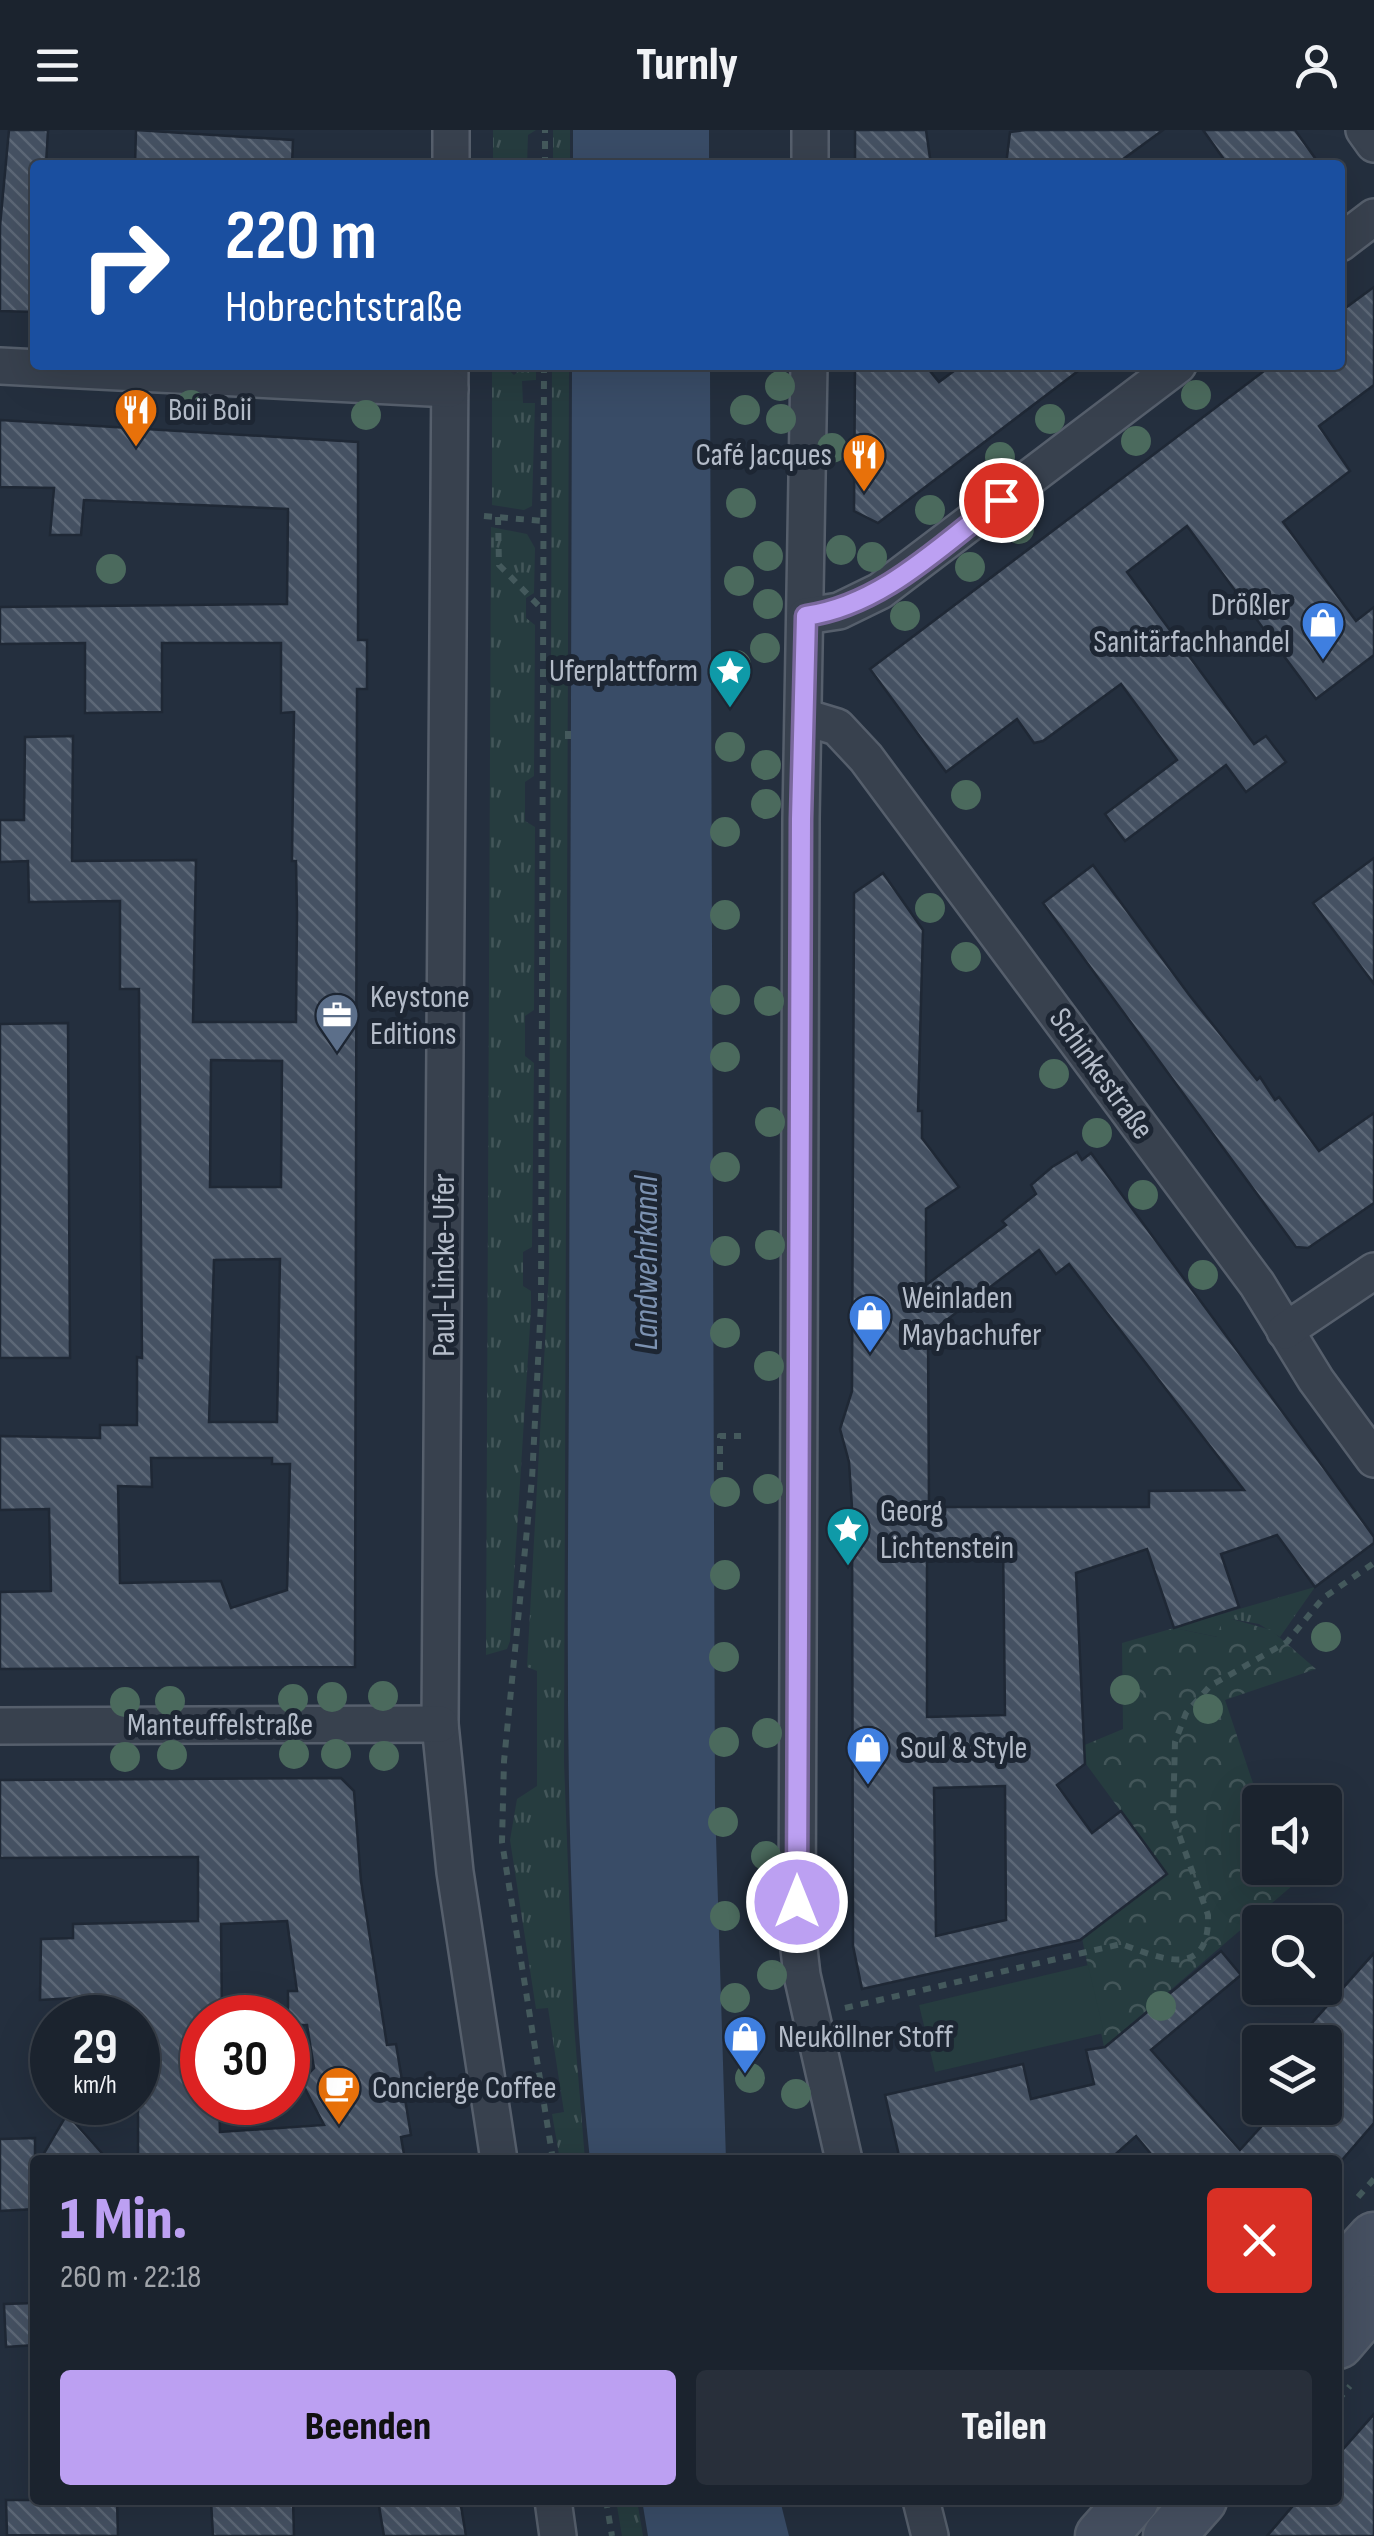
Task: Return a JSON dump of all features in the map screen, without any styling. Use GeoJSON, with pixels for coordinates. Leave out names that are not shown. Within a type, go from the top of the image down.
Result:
{"type":"FeatureCollection","features":[{"type":"Feature","properties":{"kind":"main road"},"geometry":{"type":"LineString","coordinates":[[1342,2274],[1374,2238]]}},
{"type":"Feature","properties":{"kind":"main road"},"geometry":{"type":"LineString","coordinates":[[1342,2338],[1374,2301]]}},
{"type":"Feature","properties":{"kind":"main road"},"geometry":{"type":"LineString","coordinates":[[1101,2536],[1129,2505]]}},
{"type":"Feature","properties":{"kind":"main road"},"geometry":{"type":"LineString","coordinates":[[1169,2536],[1196,2505]]}},
{"type":"Feature","properties":{"kind":"street"},"geometry":{"type":"LineString","coordinates":[[451,160],[452,130]]}},
{"type":"Feature","properties":{"kind":"street"},"geometry":{"type":"LineString","coordinates":[[810,130],[810,160]]}},
{"type":"Feature","properties":{"kind":"street"},"geometry":{"type":"LineString","coordinates":[[1364,130],[1374,144]]}},
{"type":"Feature","properties":{"kind":"street"},"geometry":{"type":"LineString","coordinates":[[1345,239],[1374,217]]}},
{"type":"Feature","properties":{"kind":"street"},"geometry":{"type":"LineString","coordinates":[[0,366],[30,367]]}},
{"type":"Feature","properties":{"kind":"street"},"geometry":{"type":"LineString","coordinates":[[164,370],[450,377]]}},
{"type":"Feature","properties":{"kind":"street"},"geometry":{"type":"LineString","coordinates":[[809,370],[797,1932],[802,1975],[843,2155]]}},
{"type":"Feature","properties":{"kind":"street"},"geometry":{"type":"LineString","coordinates":[[806,616],[839,611],[880,591],[1171,370]]}},
{"type":"Feature","properties":{"kind":"street","name":"Paul-Lincke-Ufer"},"geometry":{"type":"LineString","coordinates":[[450,377],[440,1724],[455,1872],[498,2155]]}},
{"type":"Feature","properties":{"kind":"street","name":"Schinkestraße"},"geometry":{"type":"LineString","coordinates":[[804,717],[836,727],[866,758],[1257,1284],[1374,1458]]}},
{"type":"Feature","properties":{"kind":"street"},"geometry":{"type":"LineString","coordinates":[[1286,1331],[1374,1271]]}},
{"type":"Feature","properties":{"kind":"street","name":"Manteuffelstraße"},"geometry":{"type":"LineString","coordinates":[[0,1726],[440,1724]]}},
{"type":"Feature","properties":{"kind":"street"},"geometry":{"type":"LineString","coordinates":[[554,2505],[558,2536]]}},
{"type":"Feature","properties":{"kind":"street"},"geometry":{"type":"LineString","coordinates":[[923,2505],[930,2536]]}},
{"type":"Feature","properties":{"kind":"path"},"geometry":{"type":"LineString","coordinates":[[545,130],[545,160]]}},
{"type":"Feature","properties":{"kind":"path"},"geometry":{"type":"LineString","coordinates":[[544,370],[541,1302],[532,1479],[504,1761],[502,1842],[552,2155]]}},
{"type":"Feature","properties":{"kind":"path"},"geometry":{"type":"LineString","coordinates":[[498,517],[498,565],[542,610]]}},
{"type":"Feature","properties":{"kind":"path"},"geometry":{"type":"LineString","coordinates":[[513,518],[543,522]]}},
{"type":"Feature","properties":{"kind":"path"},"geometry":{"type":"LineString","coordinates":[[568,724],[568,739]]}},
{"type":"Feature","properties":{"kind":"path"},"geometry":{"type":"LineString","coordinates":[[720,1470],[720,1436],[740,1436]]}},
{"type":"Feature","properties":{"kind":"path"},"geometry":{"type":"LineString","coordinates":[[845,2008],[1121,1944],[1157,1960],[1173,1962],[1193,1954],[1208,1928],[1208,1915],[1174,1818],[1175,1742],[1186,1713],[1210,1686],[1287,1642],[1323,1598],[1374,1564]]}},
{"type":"Feature","properties":{"kind":"path"},"geometry":{"type":"LineString","coordinates":[[607,2505],[612,2536]]}},
{"type":"Feature","properties":{"kind":"green space"},"geometry":{"type":"Polygon","coordinates":[[[493,130],[536,130],[528,135],[527,160],[493,160],[493,130]]]}},
{"type":"Feature","properties":{"kind":"green space"},"geometry":{"type":"Polygon","coordinates":[[[553,130],[570,130],[570,160],[553,160],[553,130]]]}},
{"type":"Feature","properties":{"kind":"green space"},"geometry":{"type":"Polygon","coordinates":[[[492,370],[508,370],[514,375],[520,370],[536,370],[536,380],[522,381],[523,403],[535,403],[532,506],[524,510],[492,505],[492,370]]]}},
{"type":"Feature","properties":{"kind":"green space"},"geometry":{"type":"Polygon","coordinates":[[[552,370],[569,370],[564,1762],[574,2025],[585,2155],[559,2155],[552,2114],[564,2112],[548,2008],[536,2009],[510,1840],[517,1799],[537,1786],[537,1671],[527,1667],[549,1271],[552,370]]]}},
{"type":"Feature","properties":{"kind":"green space"},"geometry":{"type":"Polygon","coordinates":[[[491,527],[527,534],[535,548],[534,593],[526,598],[526,618],[535,625],[534,776],[525,782],[525,821],[535,827],[534,1010],[525,1016],[525,1056],[534,1063],[532,1247],[523,1252],[523,1286],[531,1291],[531,1310],[510,1641],[507,1649],[486,1655],[491,527]]]}},
{"type":"Feature","properties":{"kind":"green space"},"geometry":{"type":"Polygon","coordinates":[[[1315,1587],[1280,1637],[1259,1624],[1232,1619],[1218,1637],[1174,1628],[1315,1587]]]}},
{"type":"Feature","properties":{"kind":"green space"},"geometry":{"type":"Polygon","coordinates":[[[1232,1619],[1271,1630],[1316,1669],[1225,1700],[1254,1785],[1242,1785],[1242,1885],[1293,1885],[1270,1905],[1242,1905],[1242,1929],[1104,2047],[1082,1938],[1167,1874],[1075,1749],[1123,1729],[1122,1643],[1174,1628],[1217,1637],[1221,1624],[1232,1619]]]}},
{"type":"Feature","properties":{"kind":"green space"},"geometry":{"type":"Polygon","coordinates":[[[1088,1965],[1104,2033],[935,2072],[919,2005],[1088,1965]]]}},
{"type":"Feature","properties":{"kind":"green space"},"geometry":{"type":"Polygon","coordinates":[[[617,2505],[638,2505],[643,2536],[622,2536],[617,2505]]]}},
{"type":"Feature","properties":{"kind":"water"},"geometry":{"type":"Polygon","coordinates":[[[573,130],[709,130],[709,160],[573,160],[573,130]]]}},
{"type":"Feature","properties":{"kind":"water","name":"Landwehrkanal"},"geometry":{"type":"Polygon","coordinates":[[[572,370],[710,370],[715,1804],[726,2155],[590,2155],[575,1962],[568,1665],[572,370]]]}},
{"type":"Feature","properties":{"kind":"water"},"geometry":{"type":"Polygon","coordinates":[[[643,2505],[781,2505],[789,2536],[648,2536],[643,2505]]]}},
{"type":"Feature","properties":{"kind":"building"},"geometry":{"type":"Polygon","coordinates":[[[9,130],[48,130],[46,160],[30,160],[30,312],[0,311],[0,226],[9,130]]]}},
{"type":"Feature","properties":{"kind":"building"},"geometry":{"type":"Polygon","coordinates":[[[136,130],[293,140],[292,160],[135,160],[136,130]]]}},
{"type":"Feature","properties":{"kind":"building"},"geometry":{"type":"Polygon","coordinates":[[[855,130],[926,130],[930,160],[855,160],[855,130]]]}},
{"type":"Feature","properties":{"kind":"building"},"geometry":{"type":"Polygon","coordinates":[[[1163,130],[1122,160],[1007,160],[1010,132],[1163,130]]]}},
{"type":"Feature","properties":{"kind":"building"},"geometry":{"type":"Polygon","coordinates":[[[1203,130],[1295,130],[1316,160],[1224,160],[1203,130]]]}},
{"type":"Feature","properties":{"kind":"building"},"geometry":{"type":"Polygon","coordinates":[[[1374,287],[1374,385],[1319,426],[1350,471],[1283,522],[1356,621],[1374,607],[1374,655],[1316,699],[1187,526],[1127,572],[1254,744],[1266,736],[1286,762],[1246,792],[1226,765],[1125,841],[1105,814],[1177,760],[1121,684],[1043,741],[1034,743],[1017,719],[946,772],[870,669],[1265,370],[1345,370],[1345,308],[1374,287]]]}},
{"type":"Feature","properties":{"kind":"building"},"geometry":{"type":"Polygon","coordinates":[[[855,370],[929,370],[939,382],[955,370],[1079,370],[878,523],[854,511],[855,370]]]}},
{"type":"Feature","properties":{"kind":"building"},"geometry":{"type":"Polygon","coordinates":[[[0,420],[358,442],[358,640],[367,640],[367,689],[357,689],[355,1667],[0,1669],[0,1592],[51,1591],[49,1509],[0,1510],[0,1436],[100,1438],[100,1425],[137,1425],[137,1357],[142,1358],[139,989],[120,989],[120,901],[29,902],[28,861],[0,862],[0,820],[24,820],[25,737],[73,736],[72,861],[196,860],[193,1022],[296,1022],[297,914],[296,861],[292,861],[294,712],[281,713],[281,643],[162,643],[162,712],[85,713],[85,643],[0,644],[0,607],[287,604],[288,509],[84,500],[81,535],[50,535],[54,488],[0,487],[0,420]],[[211,1060],[210,1187],[281,1187],[282,1061],[211,1060]],[[280,1259],[214,1260],[209,1422],[277,1422],[280,1259]],[[151,1458],[152,1487],[118,1486],[120,1583],[221,1581],[231,1608],[287,1590],[290,1464],[272,1464],[272,1458],[151,1458]]]}},
{"type":"Feature","properties":{"kind":"building"},"geometry":{"type":"Polygon","coordinates":[[[1374,858],[1374,984],[1313,903],[1374,858]]]}},
{"type":"Feature","properties":{"kind":"building"},"geometry":{"type":"Polygon","coordinates":[[[1093,865],[1190,996],[1257,1080],[1260,1077],[1275,1100],[1279,1097],[1319,1151],[1374,1113],[1374,1203],[1308,1248],[1296,1247],[1043,903],[1093,865]]]}},
{"type":"Feature","properties":{"kind":"building"},"geometry":{"type":"Polygon","coordinates":[[[883,873],[923,930],[918,1111],[922,1111],[922,1138],[959,1187],[926,1209],[926,1285],[1006,1225],[1002,1221],[1036,1194],[1031,1185],[1052,1167],[1077,1152],[1082,1160],[1091,1153],[1374,1537],[1374,1543],[1315,1587],[1277,1535],[1221,1554],[1239,1607],[1174,1628],[1147,1549],[1076,1573],[1085,1764],[1057,1785],[1092,1833],[1121,1811],[1167,1874],[1080,1940],[862,1989],[853,1946],[852,1507],[849,1462],[840,1429],[852,1391],[854,893],[883,873]],[[1039,1250],[928,1334],[929,1507],[1149,1507],[1149,1491],[1244,1490],[1069,1264],[1056,1274],[1039,1250]],[[927,1541],[927,1717],[1005,1715],[1003,1541],[927,1541]],[[1005,1786],[934,1788],[936,1936],[1006,1920],[1005,1786]]]}},
{"type":"Feature","properties":{"kind":"building"},"geometry":{"type":"Polygon","coordinates":[[[68,1023],[70,1358],[0,1358],[0,1024],[68,1023]]]}},
{"type":"Feature","properties":{"kind":"building"},"geometry":{"type":"Polygon","coordinates":[[[341,1778],[354,1791],[361,1881],[387,2045],[396,2044],[411,2135],[401,2137],[404,2155],[138,2155],[138,2125],[160,2125],[160,1995],[40,1995],[41,1939],[73,1938],[73,1924],[198,1921],[198,1857],[0,1858],[0,1780],[341,1778]]]}},
{"type":"Feature","properties":{"kind":"building"},"geometry":{"type":"Polygon","coordinates":[[[1221,1951],[1241,1975],[1151,2050],[1240,2150],[1263,2125],[1342,2125],[1342,2025],[1310,2025],[1328,2005],[1342,2005],[1342,1989],[1374,1953],[1374,2123],[1342,2160],[1342,2155],[1152,2155],[1136,2136],[1115,2155],[899,2155],[885,2095],[1023,2064],[1031,2099],[1094,2084],[1086,2050],[1105,2047],[1221,1951]]]}},
{"type":"Feature","properties":{"kind":"building"},"geometry":{"type":"Polygon","coordinates":[[[61,2125],[77,2125],[104,2155],[43,2155],[61,2125]]]}},
{"type":"Feature","properties":{"kind":"building"},"geometry":{"type":"Polygon","coordinates":[[[35,2138],[35,2155],[30,2155],[30,2209],[0,2211],[0,2139],[35,2138]]]}},
{"type":"Feature","properties":{"kind":"building"},"geometry":{"type":"Polygon","coordinates":[[[30,2303],[30,2345],[6,2347],[4,2304],[30,2303]]]}},
{"type":"Feature","properties":{"kind":"building"},"geometry":{"type":"Polygon","coordinates":[[[1374,2414],[1374,2536],[1267,2536],[1294,2505],[1342,2505],[1342,2450],[1374,2414]]]}},
{"type":"Feature","properties":{"kind":"building"},"geometry":{"type":"Polygon","coordinates":[[[6,2500],[30,2500],[30,2505],[117,2505],[118,2536],[7,2535],[6,2500]]]}},
{"type":"Feature","properties":{"kind":"building"},"geometry":{"type":"Polygon","coordinates":[[[211,2505],[293,2505],[294,2536],[213,2536],[211,2505]]]}},
{"type":"Feature","properties":{"kind":"building"},"geometry":{"type":"Polygon","coordinates":[[[379,2505],[461,2505],[466,2536],[384,2536],[379,2505]]]}},
{"type":"Feature","properties":{"kind":"place","name":"Boii Boii"},"geometry":{"type":"Point","coordinates":[136,448]}},
{"type":"Feature","properties":{"kind":"place","name":"Café Jacques"},"geometry":{"type":"Point","coordinates":[864,493]}},
{"type":"Feature","properties":{"kind":"place","name":"Drößler Sanitärfachhandel"},"geometry":{"type":"Point","coordinates":[1323,661]}},
{"type":"Feature","properties":{"kind":"place","name":"Uferplattform"},"geometry":{"type":"Point","coordinates":[730,709]}},
{"type":"Feature","properties":{"kind":"place","name":"Keystone Editions"},"geometry":{"type":"Point","coordinates":[337,1053]}},
{"type":"Feature","properties":{"kind":"place","name":"Weinladen Maybachufer"},"geometry":{"type":"Point","coordinates":[870,1354]}},
{"type":"Feature","properties":{"kind":"place","name":"Georg Lichtenstein"},"geometry":{"type":"Point","coordinates":[848,1567]}},
{"type":"Feature","properties":{"kind":"place","name":"Soul & Style"},"geometry":{"type":"Point","coordinates":[868,1786]}},
{"type":"Feature","properties":{"kind":"place","name":"Neuköllner Stoff"},"geometry":{"type":"Point","coordinates":[745,2075]}},
{"type":"Feature","properties":{"kind":"place","name":"Concierge Coffee"},"geometry":{"type":"Point","coordinates":[339,2126]}},
{"type":"Feature","properties":{"kind":"route"},"geometry":{"type":"LineString","coordinates":[[797,1902],[801,819],[806,616],[839,611],[880,591],[1001,500]]}}]}
